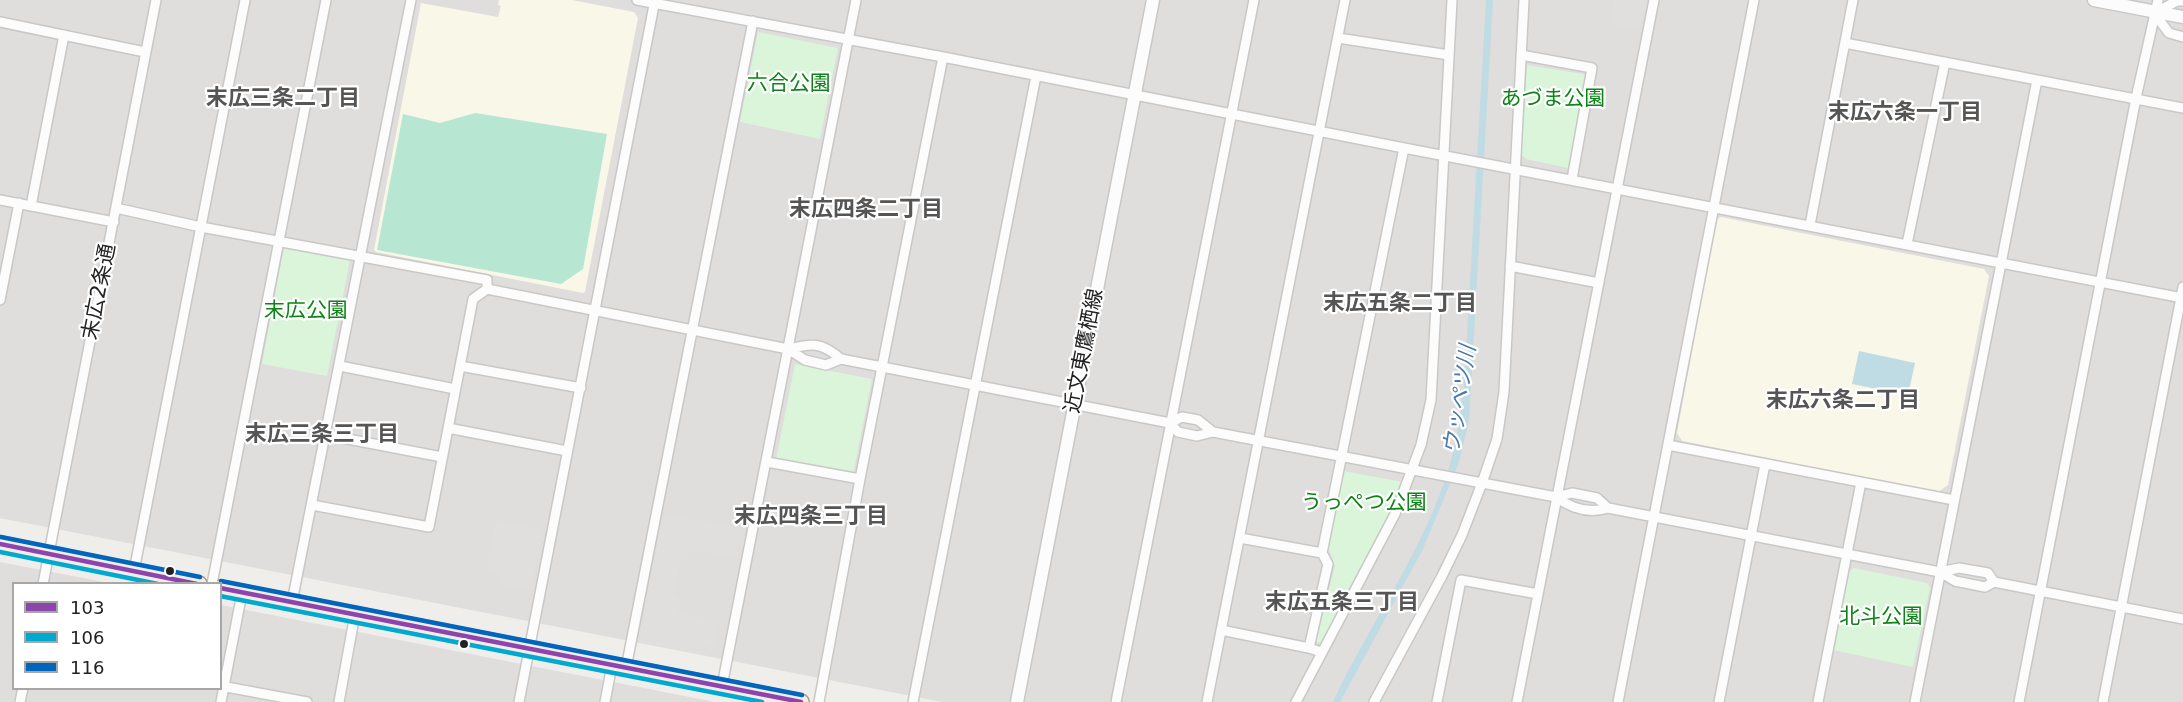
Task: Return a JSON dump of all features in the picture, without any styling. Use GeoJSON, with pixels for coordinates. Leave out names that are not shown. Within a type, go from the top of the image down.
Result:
{"type":"FeatureCollection","features":[{"type":"Feature","properties":{"kind":"main road"},"geometry":{"type":"LineString","coordinates":[[0,544],[189,582]]}},
{"type":"Feature","properties":{"kind":"main road"},"geometry":{"type":"LineString","coordinates":[[222,588],[801,702]]}},
{"type":"Feature","properties":{"kind":"street","name":"末広2条通"},"geometry":{"type":"LineString","coordinates":[[43,582],[156,0]]}},
{"type":"Feature","properties":{"kind":"street"},"geometry":{"type":"LineString","coordinates":[[134,571],[245,0]]}},
{"type":"Feature","properties":{"kind":"street"},"geometry":{"type":"LineString","coordinates":[[212,582],[326,0]]}},
{"type":"Feature","properties":{"kind":"street"},"geometry":{"type":"LineString","coordinates":[[292,602],[327,435],[411,0]]}},
{"type":"Feature","properties":{"kind":"street"},"geometry":{"type":"LineString","coordinates":[[637,0],[1135,94],[2182,298]]}},
{"type":"Feature","properties":{"kind":"street"},"geometry":{"type":"LineString","coordinates":[[722,686],[856,0]]}},
{"type":"Feature","properties":{"kind":"street","name":"近文東鷹栖線"},"geometry":{"type":"LineString","coordinates":[[1017,702],[1153,0]]}},
{"type":"Feature","properties":{"kind":"street"},"geometry":{"type":"LineString","coordinates":[[1116,702],[1254,0]]}},
{"type":"Feature","properties":{"kind":"street"},"geometry":{"type":"LineString","coordinates":[[1207,702],[1346,0]]}},
{"type":"Feature","properties":{"kind":"street"},"geometry":{"type":"LineString","coordinates":[[1296,702],[1395,514],[1421,445],[1431,400],[1452,0]]}},
{"type":"Feature","properties":{"kind":"street"},"geometry":{"type":"LineString","coordinates":[[1374,702],[1462,535],[1497,439],[1504,392],[1524,0]]}},
{"type":"Feature","properties":{"kind":"street"},"geometry":{"type":"LineString","coordinates":[[1517,702],[1654,0]]}},
{"type":"Feature","properties":{"kind":"street"},"geometry":{"type":"LineString","coordinates":[[1618,702],[1754,0]]}},
{"type":"Feature","properties":{"kind":"street"},"geometry":{"type":"LineString","coordinates":[[1810,225],[1853,0]]}},
{"type":"Feature","properties":{"kind":"street"},"geometry":{"type":"LineString","coordinates":[[2094,0],[2183,17]]}},
{"type":"Feature","properties":{"kind":"street"},"geometry":{"type":"LineString","coordinates":[[2019,702],[2136,98],[2158,0]]}},
{"type":"Feature","properties":{"kind":"street"},"geometry":{"type":"LineString","coordinates":[[2154,13],[2177,1],[2183,1]]}},
{"type":"Feature","properties":{"kind":"street"},"geometry":{"type":"LineString","coordinates":[[519,702],[655,2]]}},
{"type":"Feature","properties":{"kind":"street"},"geometry":{"type":"LineString","coordinates":[[2154,13],[2169,33],[2183,37]]}},
{"type":"Feature","properties":{"kind":"street"},"geometry":{"type":"LineString","coordinates":[[604,702],[619,667],[693,331],[753,21]]}},
{"type":"Feature","properties":{"kind":"street"},"geometry":{"type":"LineString","coordinates":[[0,22],[145,52]]}},
{"type":"Feature","properties":{"kind":"street"},"geometry":{"type":"LineString","coordinates":[[31,206],[64,35]]}},
{"type":"Feature","properties":{"kind":"street"},"geometry":{"type":"LineString","coordinates":[[1338,38],[1449,55]]}},
{"type":"Feature","properties":{"kind":"street"},"geometry":{"type":"LineString","coordinates":[[1845,43],[2183,108]]}},
{"type":"Feature","properties":{"kind":"street"},"geometry":{"type":"LineString","coordinates":[[1521,56],[1592,68],[1572,179]]}},
{"type":"Feature","properties":{"kind":"street"},"geometry":{"type":"LineString","coordinates":[[819,702],[860,479],[943,57]]}},
{"type":"Feature","properties":{"kind":"street"},"geometry":{"type":"LineString","coordinates":[[1907,244],[1945,62]]}},
{"type":"Feature","properties":{"kind":"street"},"geometry":{"type":"LineString","coordinates":[[913,702],[1036,76]]}},
{"type":"Feature","properties":{"kind":"street"},"geometry":{"type":"LineString","coordinates":[[1915,702],[2037,80]]}},
{"type":"Feature","properties":{"kind":"street"},"geometry":{"type":"LineString","coordinates":[[1309,648],[1328,564],[1322,553],[1404,148]]}},
{"type":"Feature","properties":{"kind":"street"},"geometry":{"type":"LineString","coordinates":[[0,200],[114,222]]}},
{"type":"Feature","properties":{"kind":"street"},"geometry":{"type":"LineString","coordinates":[[0,300],[19,203]]}},
{"type":"Feature","properties":{"kind":"street"},"geometry":{"type":"LineString","coordinates":[[116,208],[201,227],[487,280],[487,290]]}},
{"type":"Feature","properties":{"kind":"street"},"geometry":{"type":"LineString","coordinates":[[1510,266],[1599,284]]}},
{"type":"Feature","properties":{"kind":"street"},"geometry":{"type":"LineString","coordinates":[[2103,702],[2183,287]]}},
{"type":"Feature","properties":{"kind":"street"},"geometry":{"type":"LineString","coordinates":[[312,505],[429,527],[473,299],[487,290],[788,349],[805,360],[826,365],[841,359]]}},
{"type":"Feature","properties":{"kind":"street"},"geometry":{"type":"LineString","coordinates":[[788,349],[812,344],[828,348],[841,359],[974,386],[1170,423],[1182,417],[1198,420],[1213,432]]}},
{"type":"Feature","properties":{"kind":"street"},"geometry":{"type":"LineString","coordinates":[[340,366],[455,389]]}},
{"type":"Feature","properties":{"kind":"street"},"geometry":{"type":"LineString","coordinates":[[460,366],[581,388]]}},
{"type":"Feature","properties":{"kind":"street"},"geometry":{"type":"LineString","coordinates":[[1170,423],[1178,432],[1197,436],[1213,432],[1556,497],[1572,493],[1597,498],[1608,508]]}},
{"type":"Feature","properties":{"kind":"street"},"geometry":{"type":"LineString","coordinates":[[447,428],[567,451]]}},
{"type":"Feature","properties":{"kind":"street"},"geometry":{"type":"LineString","coordinates":[[327,435],[442,457]]}},
{"type":"Feature","properties":{"kind":"street"},"geometry":{"type":"LineString","coordinates":[[1668,445],[1954,500]]}},
{"type":"Feature","properties":{"kind":"street"},"geometry":{"type":"LineString","coordinates":[[767,462],[860,479]]}},
{"type":"Feature","properties":{"kind":"street"},"geometry":{"type":"LineString","coordinates":[[1719,702],[1765,464]]}},
{"type":"Feature","properties":{"kind":"street"},"geometry":{"type":"LineString","coordinates":[[1818,702],[1862,482]]}},
{"type":"Feature","properties":{"kind":"street"},"geometry":{"type":"LineString","coordinates":[[1556,497],[1568,506],[1595,513],[1608,508],[1653,516],[1940,572],[1954,581],[1985,587],[1994,582],[2183,619]]}},
{"type":"Feature","properties":{"kind":"street"},"geometry":{"type":"LineString","coordinates":[[1240,538],[1322,553]]}},
{"type":"Feature","properties":{"kind":"street"},"geometry":{"type":"LineString","coordinates":[[1940,572],[1959,568],[1988,573],[1994,582]]}},
{"type":"Feature","properties":{"kind":"street"},"geometry":{"type":"LineString","coordinates":[[1442,576],[1538,594]]}},
{"type":"Feature","properties":{"kind":"street"},"geometry":{"type":"LineString","coordinates":[[1437,702],[1461,580]]}},
{"type":"Feature","properties":{"kind":"street"},"geometry":{"type":"LineString","coordinates":[[242,593],[222,686],[307,702]]}},
{"type":"Feature","properties":{"kind":"street"},"geometry":{"type":"LineString","coordinates":[[339,702],[355,614]]}},
{"type":"Feature","properties":{"kind":"street"},"geometry":{"type":"LineString","coordinates":[[1221,630],[1321,652]]}},
{"type":"Feature","properties":{"kind":"shaded area"},"geometry":{"type":"Polygon","coordinates":[[[0,0],[2183,0],[2183,702],[942,702],[0,518],[0,0]]]}},
{"type":"Feature","properties":{"kind":"shaded area"},"geometry":{"type":"Polygon","coordinates":[[[499,0],[572,0],[634,12],[638,18],[583,293],[374,250],[421,3],[498,17],[501,6],[498,5],[499,0]]]}},
{"type":"Feature","properties":{"kind":"shaded area"},"geometry":{"type":"Polygon","coordinates":[[[1614,0],[1646,0],[1640,30],[1610,24],[1614,0]]]}},
{"type":"Feature","properties":{"kind":"shaded area"},"geometry":{"type":"Polygon","coordinates":[[[1721,217],[1984,269],[1989,276],[1948,485],[1938,492],[1682,441],[1677,433],[1716,220],[1721,217]]]}},
{"type":"Feature","properties":{"kind":"shaded area"},"geometry":{"type":"Polygon","coordinates":[[[663,514],[741,528],[736,558],[689,550],[687,560],[681,559],[674,596],[680,598],[677,613],[718,621],[713,647],[701,645],[699,654],[639,643],[663,514]]]}},
{"type":"Feature","properties":{"kind":"shaded area"},"geometry":{"type":"Polygon","coordinates":[[[495,521],[542,529],[531,590],[500,585],[502,575],[486,572],[495,521]]]}},
{"type":"Feature","properties":{"kind":"shaded area"},"geometry":{"type":"Polygon","coordinates":[[[0,562],[104,582],[12,582],[12,690],[222,690],[222,605],[715,702],[0,702],[0,562]]]}},
{"type":"Feature","properties":{"kind":"green space","name":"六合公園"},"geometry":{"type":"Polygon","coordinates":[[[758,32],[838,48],[820,139],[740,122],[758,32]]]}},
{"type":"Feature","properties":{"kind":"green space","name":"あづま公園"},"geometry":{"type":"Polygon","coordinates":[[[1527,65],[1583,74],[1587,78],[1568,168],[1526,159],[1521,154],[1527,65]]]}},
{"type":"Feature","properties":{"kind":"green space"},"geometry":{"type":"Polygon","coordinates":[[[475,113],[607,134],[583,269],[561,284],[377,250],[403,114],[440,123],[475,113]]]}},
{"type":"Feature","properties":{"kind":"green space","name":"末広公園"},"geometry":{"type":"Polygon","coordinates":[[[284,247],[350,260],[327,376],[262,364],[284,247]]]}},
{"type":"Feature","properties":{"kind":"green space"},"geometry":{"type":"Polygon","coordinates":[[[795,364],[872,379],[853,475],[776,460],[795,364]]]}},
{"type":"Feature","properties":{"kind":"green space","name":"うっぺつ公園"},"geometry":{"type":"Polygon","coordinates":[[[1343,471],[1403,482],[1389,515],[1321,643],[1316,641],[1335,566],[1327,544],[1343,471]]]}},
{"type":"Feature","properties":{"kind":"green space","name":"北斗公園"},"geometry":{"type":"Polygon","coordinates":[[[1854,568],[1927,583],[1930,588],[1913,667],[1833,650],[1849,572],[1854,568]]]}},
{"type":"Feature","properties":{"kind":"water"},"geometry":{"type":"Polygon","coordinates":[[[1486,0],[1493,0],[1469,421],[1459,462],[1423,549],[1340,702],[1333,702],[1412,556],[1439,496],[1455,445],[1464,388],[1486,0]]]}},
{"type":"Feature","properties":{"kind":"water"},"geometry":{"type":"Polygon","coordinates":[[[1859,351],[1915,363],[1908,395],[1852,384],[1859,351]]]}},
{"type":"Feature","properties":{"kind":"transit line","name":"116"},"geometry":{"type":"LineString","coordinates":[[1,537],[200,577]]}},
{"type":"Feature","properties":{"kind":"transit line","name":"103"},"geometry":{"type":"LineString","coordinates":[[0,544],[187,582]]}},
{"type":"Feature","properties":{"kind":"transit line","name":"106"},"geometry":{"type":"LineString","coordinates":[[0,552],[148,582]]}},
{"type":"Feature","properties":{"kind":"transit line","name":"116"},"geometry":{"type":"LineString","coordinates":[[221,581],[802,695]]}},
{"type":"Feature","properties":{"kind":"transit line","name":"103"},"geometry":{"type":"LineString","coordinates":[[222,588],[801,702]]}},
{"type":"Feature","properties":{"kind":"transit line","name":"106"},"geometry":{"type":"LineString","coordinates":[[222,596],[762,702]]}},
{"type":"Feature","properties":{"kind":"district","name":"末広三条二丁目"},"geometry":{"type":"Point","coordinates":[283,99]}},
{"type":"Feature","properties":{"kind":"district","name":"末広六条一丁目"},"geometry":{"type":"Point","coordinates":[1905,113]}},
{"type":"Feature","properties":{"kind":"district","name":"末広四条二丁目"},"geometry":{"type":"Point","coordinates":[866,210]}},
{"type":"Feature","properties":{"kind":"district","name":"末広五条二丁目"},"geometry":{"type":"Point","coordinates":[1400,304]}},
{"type":"Feature","properties":{"kind":"district","name":"末広六条二丁目"},"geometry":{"type":"Point","coordinates":[1843,401]}},
{"type":"Feature","properties":{"kind":"district","name":"末広三条三丁目"},"geometry":{"type":"Point","coordinates":[322,435]}},
{"type":"Feature","properties":{"kind":"district","name":"末広四条三丁目"},"geometry":{"type":"Point","coordinates":[811,517]}},
{"type":"Feature","properties":{"kind":"district","name":"末広五条三丁目"},"geometry":{"type":"Point","coordinates":[1342,603]}},
{"type":"Feature","properties":{"kind":"water label","name":"ウッペツ川"},"geometry":{"type":"Point","coordinates":[1461,400]}}]}
